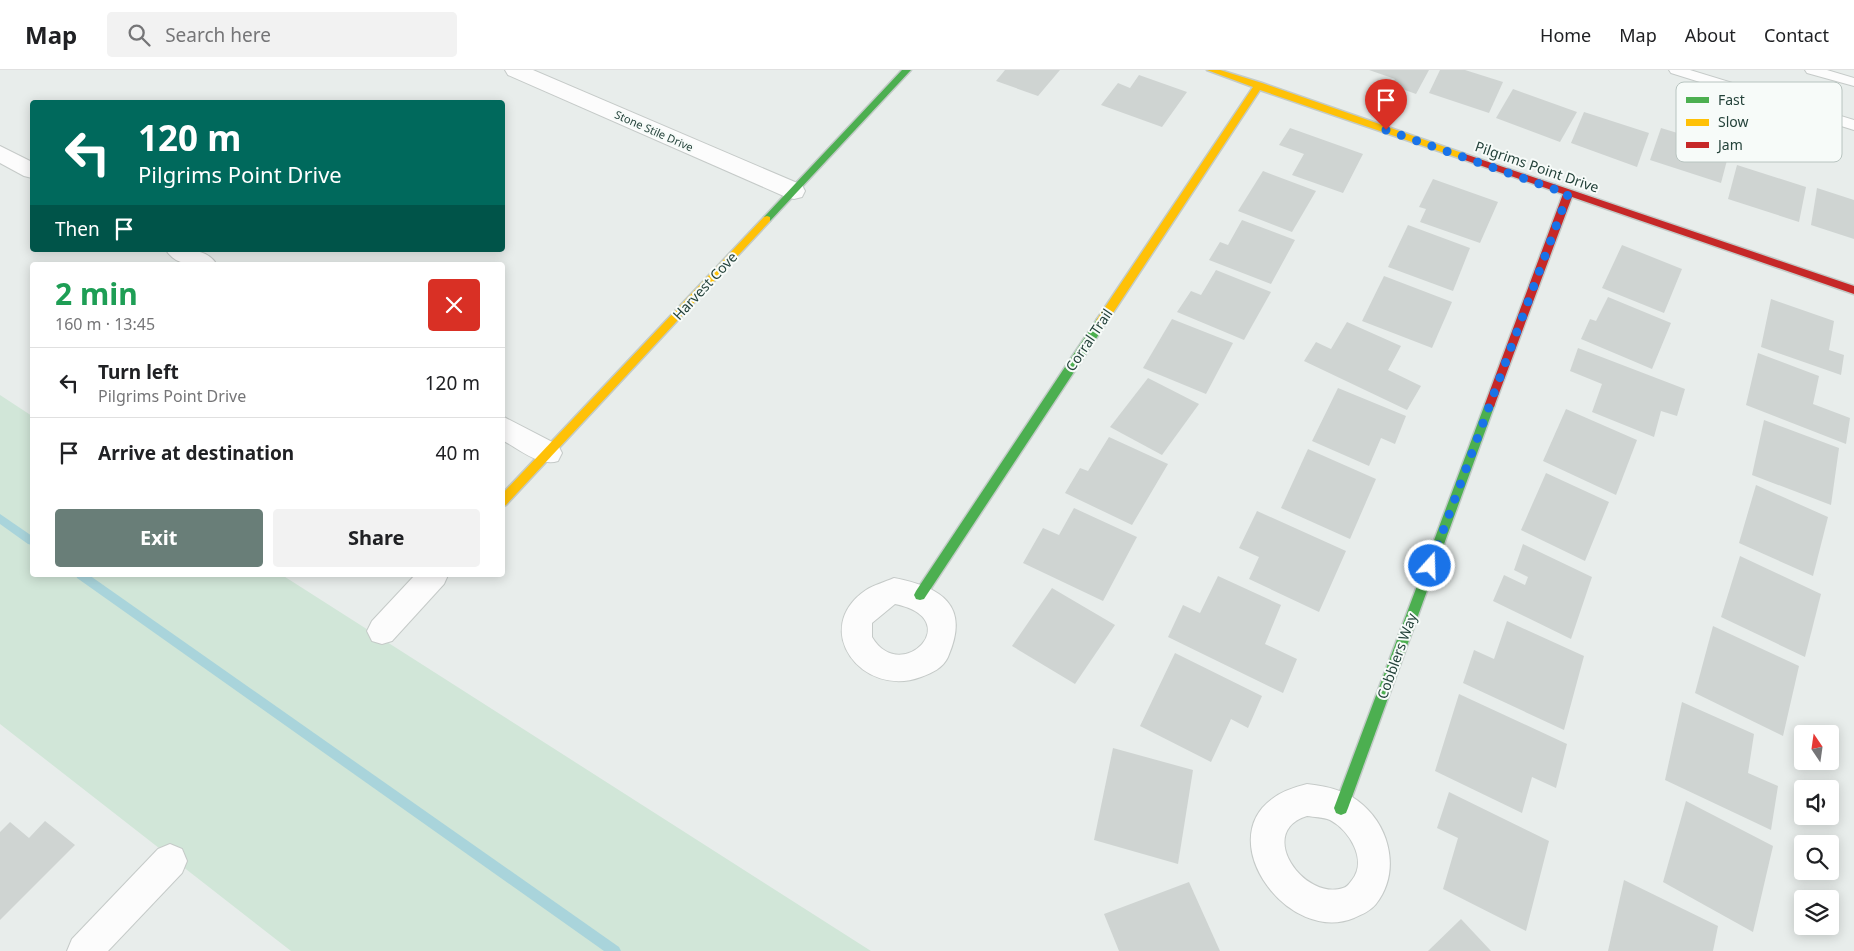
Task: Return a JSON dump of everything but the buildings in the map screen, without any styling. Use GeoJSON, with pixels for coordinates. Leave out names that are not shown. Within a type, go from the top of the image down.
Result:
{"type":"FeatureCollection","features":[{"type":"Feature","properties":{"kind":"street","name":"Stone Stile Drive"},"geometry":{"type":"LineString","coordinates":[[515,70],[794,191]]}},
{"type":"Feature","properties":{"kind":"street","name":"Harvest Cove"},"geometry":{"type":"LineString","coordinates":[[505,499],[907,70]]}},
{"type":"Feature","properties":{"kind":"street","name":"Pilgrims Point Drive"},"geometry":{"type":"LineString","coordinates":[[1211,70],[1259,85],[1568,194],[1854,290]]}},
{"type":"Feature","properties":{"kind":"street","name":"Corral Trail"},"geometry":{"type":"LineString","coordinates":[[920,595],[1259,85]]}},
{"type":"Feature","properties":{"kind":"street"},"geometry":{"type":"LineString","coordinates":[[0,153],[30,169]]}},
{"type":"Feature","properties":{"kind":"street","name":"Cobblers Way"},"geometry":{"type":"LineString","coordinates":[[1341,808],[1568,194]]}},
{"type":"Feature","properties":{"kind":"street"},"geometry":{"type":"LineString","coordinates":[[182,252],[200,262]]}},
{"type":"Feature","properties":{"kind":"street"},"geometry":{"type":"LineString","coordinates":[[505,429],[549,453]]}},
{"type":"Feature","properties":{"kind":"street"},"geometry":{"type":"LineString","coordinates":[[382,631],[432,577]]}},
{"type":"Feature","properties":{"kind":"street"},"geometry":{"type":"LineString","coordinates":[[84,951],[170,861]]}},
{"type":"Feature","properties":{"kind":"lane"},"geometry":{"type":"LineString","coordinates":[[1676,70],[1715,82]]}},
{"type":"Feature","properties":{"kind":"lane"},"geometry":{"type":"LineString","coordinates":[[1812,70],[1854,82]]}},
{"type":"Feature","properties":{"kind":"lane"},"geometry":{"type":"LineString","coordinates":[[1842,121],[1854,125]]}},
{"type":"Feature","properties":{"kind":"green space"},"geometry":{"type":"Polygon","coordinates":[[[0,395],[30,415],[30,577],[285,577],[871,951],[291,951],[0,724],[0,395]]]}},
{"type":"Feature","properties":{"kind":"waterway"},"geometry":{"type":"LineString","coordinates":[[0,518],[30,540]]}},
{"type":"Feature","properties":{"kind":"waterway"},"geometry":{"type":"LineString","coordinates":[[84,577],[615,951]]}},
{"type":"Feature","properties":{"kind":"traffic: fast"},"geometry":{"type":"LineString","coordinates":[[767,219],[907,70]]}},
{"type":"Feature","properties":{"kind":"traffic: fast"},"geometry":{"type":"LineString","coordinates":[[920,595],[1101,322]]}},
{"type":"Feature","properties":{"kind":"traffic: fast"},"geometry":{"type":"LineString","coordinates":[[1341,808],[1490,404]]}},
{"type":"Feature","properties":{"kind":"traffic: slow"},"geometry":{"type":"LineString","coordinates":[[1211,70],[1462,156]]}},
{"type":"Feature","properties":{"kind":"traffic: slow"},"geometry":{"type":"LineString","coordinates":[[1101,322],[1259,85]]}},
{"type":"Feature","properties":{"kind":"traffic: slow"},"geometry":{"type":"LineString","coordinates":[[505,499],[767,219]]}},
{"type":"Feature","properties":{"kind":"traffic: jam"},"geometry":{"type":"LineString","coordinates":[[1462,156],[1854,290]]}},
{"type":"Feature","properties":{"kind":"traffic: jam"},"geometry":{"type":"LineString","coordinates":[[1490,404],[1568,194]]}},
{"type":"Feature","properties":{"kind":"route"},"geometry":{"type":"LineString","coordinates":[[1386,130],[1568,194],[1430,566]]}}]}
